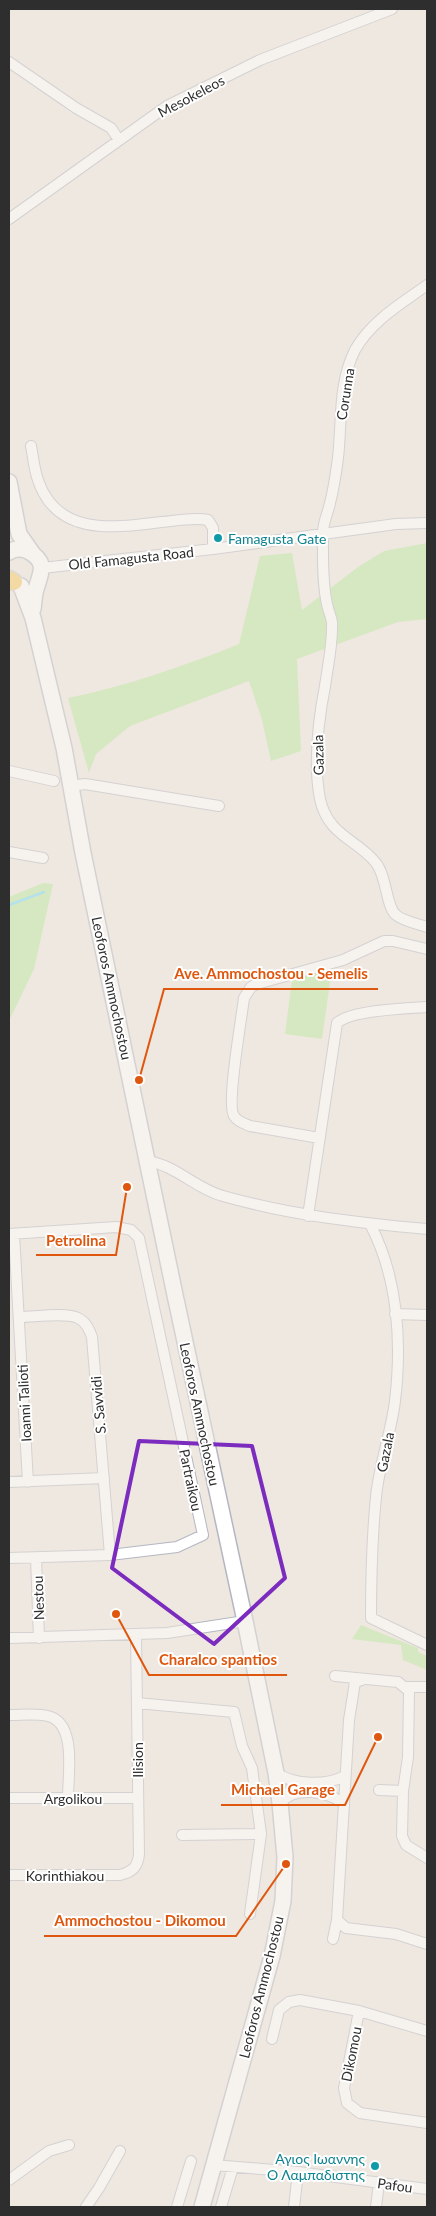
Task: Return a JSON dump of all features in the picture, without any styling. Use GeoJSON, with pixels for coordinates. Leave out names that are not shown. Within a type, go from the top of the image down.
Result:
{"type":"FeatureCollection","features":[{"type":"Feature","properties":{"kind":"main road"},"geometry":{"type":"LineString","coordinates":[[9,482],[19,534],[38,559],[41,574],[33,585],[13,581]]}},
{"type":"Feature","properties":{"kind":"main road"},"geometry":{"type":"LineString","coordinates":[[9,511],[11,535],[9,551],[21,549],[33,554]]}},
{"type":"Feature","properties":{"kind":"main road","name":"Leoforos Ammochostou"},"geometry":{"type":"LineString","coordinates":[[33,618],[34,596],[41,574]]}},
{"type":"Feature","properties":{"kind":"main road","name":"Leoforos Ammochostou"},"geometry":{"type":"LineString","coordinates":[[13,581],[33,618],[64,748],[83,853],[245,1621],[276,1773],[280,1803],[285,1857],[283,1901],[272,1956],[202,2207]]}},
{"type":"Feature","properties":{"kind":"street","name":"Mesokeleos"},"geometry":{"type":"LineString","coordinates":[[9,219],[167,106],[260,60],[392,9]]}},
{"type":"Feature","properties":{"kind":"street"},"geometry":{"type":"LineString","coordinates":[[9,62],[76,108],[111,128],[119,140]]}},
{"type":"Feature","properties":{"kind":"street","name":"Corunna"},"geometry":{"type":"LineString","coordinates":[[323,535],[324,519],[330,504],[338,458],[347,370],[355,351],[367,333],[379,320],[427,285]]}},
{"type":"Feature","properties":{"kind":"street"},"geometry":{"type":"LineString","coordinates":[[31,446],[37,477],[42,488],[57,509],[70,518],[79,523],[101,527],[201,519],[211,523],[213,549]]}},
{"type":"Feature","properties":{"kind":"street","name":"Old Famagusta Road"},"geometry":{"type":"LineString","coordinates":[[41,574],[396,524],[427,523]]}},
{"type":"Feature","properties":{"kind":"street","name":"Gazala"},"geometry":{"type":"LineString","coordinates":[[323,535],[326,596],[332,621],[329,663],[318,726],[320,800],[330,821],[340,834],[375,861],[383,873],[390,905],[395,915],[427,927]]}},
{"type":"Feature","properties":{"kind":"street"},"geometry":{"type":"LineString","coordinates":[[9,770],[54,782]]}},
{"type":"Feature","properties":{"kind":"street"},"geometry":{"type":"LineString","coordinates":[[71,786],[85,784],[219,806]]}},
{"type":"Feature","properties":{"kind":"street"},"geometry":{"type":"LineString","coordinates":[[9,852],[43,858]]}},
{"type":"Feature","properties":{"kind":"street"},"geometry":{"type":"LineString","coordinates":[[319,1138],[250,1126],[240,1122],[234,1116],[231,1099],[244,998],[247,992],[257,984],[343,960],[384,941],[393,941],[427,949]]}},
{"type":"Feature","properties":{"kind":"street"},"geometry":{"type":"LineString","coordinates":[[308,1216],[338,1021],[368,1013],[427,1007]]}},
{"type":"Feature","properties":{"kind":"street"},"geometry":{"type":"LineString","coordinates":[[147,1161],[165,1165],[214,1193],[308,1216],[427,1229]]}},
{"type":"Feature","properties":{"kind":"street","name":"Gazala"},"geometry":{"type":"LineString","coordinates":[[370,1224],[379,1242],[392,1293],[399,1342],[395,1402],[376,1496],[371,1618],[427,1645]]}},
{"type":"Feature","properties":{"kind":"street","name":"Partraikou"},"geometry":{"type":"LineString","coordinates":[[9,1558],[110,1555],[177,1547],[203,1535],[142,1244],[135,1233],[116,1227],[11,1234]]}},
{"type":"Feature","properties":{"kind":"street","name":"Ioanni Talioti"},"geometry":{"type":"LineString","coordinates":[[11,1234],[20,1317],[28,1482]]}},
{"type":"Feature","properties":{"kind":"street"},"geometry":{"type":"LineString","coordinates":[[395,1314],[427,1315]]}},
{"type":"Feature","properties":{"kind":"street","name":"S. Savvidi"},"geometry":{"type":"LineString","coordinates":[[20,1317],[72,1316],[84,1322],[92,1337],[110,1555]]}},
{"type":"Feature","properties":{"kind":"street"},"geometry":{"type":"LineString","coordinates":[[9,1482],[104,1478]]}},
{"type":"Feature","properties":{"kind":"street","name":"Nestou"},"geometry":{"type":"LineString","coordinates":[[36,1558],[39,1638]]}},
{"type":"Feature","properties":{"kind":"street"},"geometry":{"type":"LineString","coordinates":[[9,1638],[184,1632],[245,1621]]}},
{"type":"Feature","properties":{"kind":"street","name":"Ilision"},"geometry":{"type":"LineString","coordinates":[[120,1875],[133,1870],[139,1860],[136,1635]]}},
{"type":"Feature","properties":{"kind":"street"},"geometry":{"type":"LineString","coordinates":[[335,1676],[398,1682],[409,1691],[408,1756],[403,1791],[402,1836],[406,1845],[427,1858]]}},
{"type":"Feature","properties":{"kind":"street"},"geometry":{"type":"LineString","coordinates":[[333,1939],[337,1920],[345,1776],[352,1694],[355,1682],[362,1680]]}},
{"type":"Feature","properties":{"kind":"street"},"geometry":{"type":"LineString","coordinates":[[405,1687],[427,1687]]}},
{"type":"Feature","properties":{"kind":"street"},"geometry":{"type":"LineString","coordinates":[[137,1703],[234,1712],[242,1746],[252,1768],[261,1834],[250,1914]]}},
{"type":"Feature","properties":{"kind":"street"},"geometry":{"type":"LineString","coordinates":[[9,1715],[46,1715],[53,1717],[65,1728],[68,1738],[68,1797]]}},
{"type":"Feature","properties":{"kind":"street"},"geometry":{"type":"LineString","coordinates":[[276,1773],[288,1780],[314,1782],[332,1782],[345,1776]]}},
{"type":"Feature","properties":{"kind":"street"},"geometry":{"type":"LineString","coordinates":[[378,1790],[403,1791]]}},
{"type":"Feature","properties":{"kind":"street"},"geometry":{"type":"LineString","coordinates":[[280,1803],[289,1796],[303,1793],[328,1794],[344,1803]]}},
{"type":"Feature","properties":{"kind":"street","name":"Argolikou"},"geometry":{"type":"LineString","coordinates":[[9,1798],[137,1798]]}},
{"type":"Feature","properties":{"kind":"street"},"geometry":{"type":"LineString","coordinates":[[182,1835],[261,1834]]}},
{"type":"Feature","properties":{"kind":"street","name":"Korinthiakou"},"geometry":{"type":"LineString","coordinates":[[9,1875],[120,1875]]}},
{"type":"Feature","properties":{"kind":"street"},"geometry":{"type":"LineString","coordinates":[[337,1920],[346,1928],[396,1934],[427,1944]]}},
{"type":"Feature","properties":{"kind":"street","name":"Dikomou"},"geometry":{"type":"LineString","coordinates":[[272,2039],[279,2010],[294,2000],[314,2001],[359,2011],[427,2031]]}},
{"type":"Feature","properties":{"kind":"street","name":"Dikomou"},"geometry":{"type":"LineString","coordinates":[[359,2011],[344,2088],[347,2103],[360,2113],[427,2124]]}},
{"type":"Feature","properties":{"kind":"street"},"geometry":{"type":"LineString","coordinates":[[9,2180],[48,2150],[69,2145]]}},
{"type":"Feature","properties":{"kind":"street"},"geometry":{"type":"LineString","coordinates":[[86,2207],[120,2151]]}},
{"type":"Feature","properties":{"kind":"street"},"geometry":{"type":"LineString","coordinates":[[177,2207],[191,2161]]}},
{"type":"Feature","properties":{"kind":"street","name":"Pafou"},"geometry":{"type":"LineString","coordinates":[[213,2165],[298,2172],[427,2189]]}},
{"type":"Feature","properties":{"kind":"street"},"geometry":{"type":"LineString","coordinates":[[221,2207],[233,2167]]}},
{"type":"Feature","properties":{"kind":"street"},"geometry":{"type":"LineString","coordinates":[[294,2207],[298,2172]]}},
{"type":"Feature","properties":{"kind":"street"},"geometry":{"type":"LineString","coordinates":[[376,2207],[379,2183]]}},
{"type":"Feature","properties":{"kind":"highlighted area"},"geometry":{"type":"Polygon","coordinates":[[[139,1441],[252,1446],[285,1578],[214,1644],[112,1568],[139,1441]]]}},
{"type":"Feature","properties":{"kind":"green space"},"geometry":{"type":"Polygon","coordinates":[[[427,543],[427,619],[398,622],[297,659],[301,751],[271,761],[262,720],[249,681],[130,726],[96,754],[89,773],[68,698],[112,688],[155,675],[239,644],[260,556],[292,553],[302,610],[358,567],[384,551],[427,543]]]}},
{"type":"Feature","properties":{"kind":"green space"},"geometry":{"type":"Polygon","coordinates":[[[43,883],[53,884],[34,969],[9,1021],[9,897],[43,883]]]}},
{"type":"Feature","properties":{"kind":"green space"},"geometry":{"type":"Polygon","coordinates":[[[332,968],[322,1039],[285,1034],[292,980],[332,968]]]}},
{"type":"Feature","properties":{"kind":"green space"},"geometry":{"type":"Polygon","coordinates":[[[361,1625],[418,1648],[418,1652],[427,1656],[427,1670],[403,1660],[401,1645],[352,1639],[361,1625]]]}},
{"type":"Feature","properties":{"kind":"waterway"},"geometry":{"type":"LineString","coordinates":[[9,905],[44,892]]}},
{"type":"Feature","properties":{"kind":"place","name":"Famagusta Gate"},"geometry":{"type":"Point","coordinates":[218,538]}},
{"type":"Feature","properties":{"kind":"place","name":"Ave. Ammochostou - Semelis"},"geometry":{"type":"Point","coordinates":[139,1080]}},
{"type":"Feature","properties":{"kind":"place","name":"Petrolina"},"geometry":{"type":"Point","coordinates":[127,1187]}},
{"type":"Feature","properties":{"kind":"place","name":"Charalco spantios"},"geometry":{"type":"Point","coordinates":[116,1614]}},
{"type":"Feature","properties":{"kind":"place","name":"Michael Garage"},"geometry":{"type":"Point","coordinates":[378,1737]}},
{"type":"Feature","properties":{"kind":"place","name":"Ammochostou - Dikomou"},"geometry":{"type":"Point","coordinates":[286,1864]}},
{"type":"Feature","properties":{"kind":"place","name":"Αγιος Ιωαννης Ο Λαμπαδιστης"},"geometry":{"type":"Point","coordinates":[375,2166]}}]}
